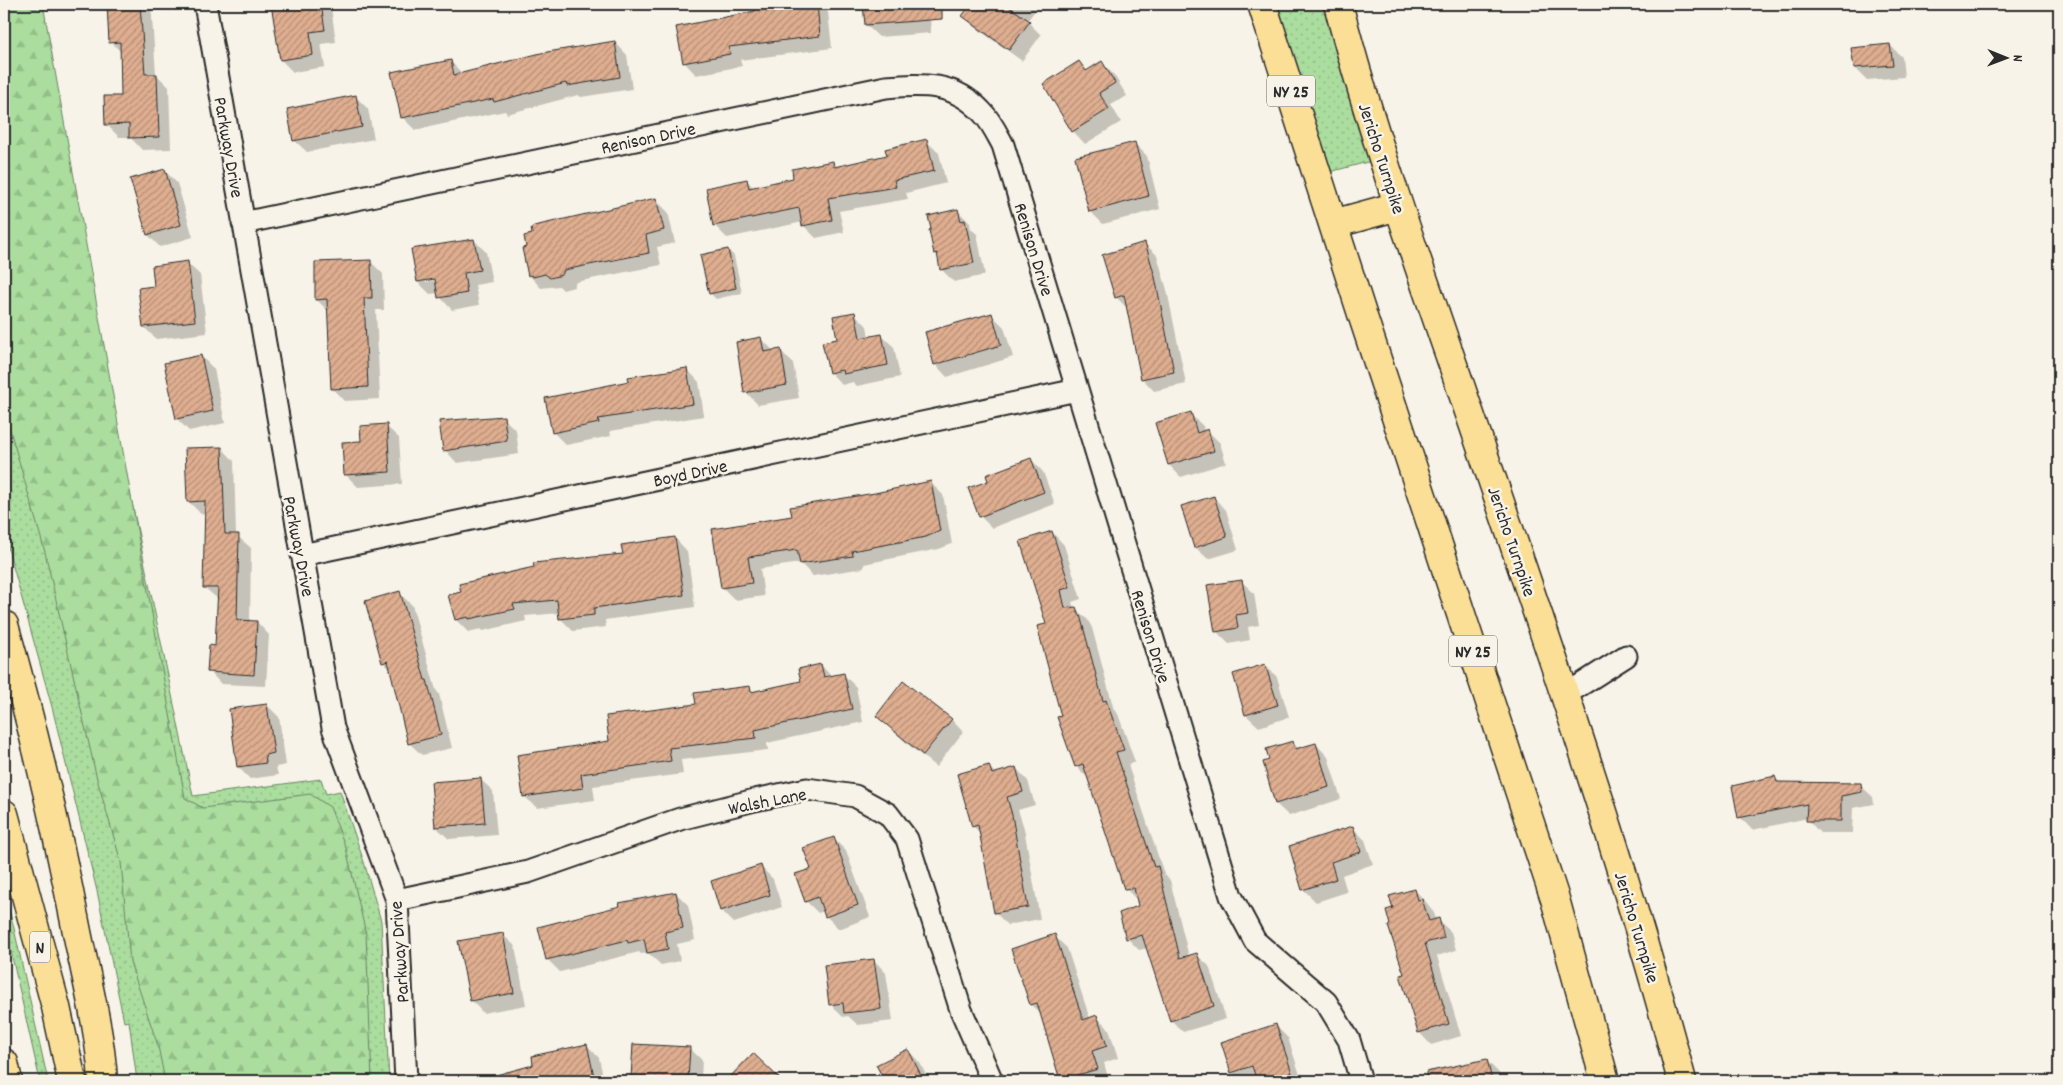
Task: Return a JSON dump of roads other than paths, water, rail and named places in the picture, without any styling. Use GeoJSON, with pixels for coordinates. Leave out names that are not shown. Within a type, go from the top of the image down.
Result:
{"type":"FeatureCollection","features":[{"type":"Feature","properties":{"kind":"main road","name":"NY 25"},"geometry":{"type":"LineString","coordinates":[[1262,4],[1555,899],[1605,1081]]}},
{"type":"Feature","properties":{"kind":"main road","name":"Jericho Turnpike"},"geometry":{"type":"LineString","coordinates":[[1338,4],[1366,104],[1398,206],[1565,695],[1662,1007],[1682,1081]]}},
{"type":"Feature","properties":{"kind":"main road"},"geometry":{"type":"LineString","coordinates":[[1333,224],[1398,206]]}},
{"type":"Feature","properties":{"kind":"main road"},"geometry":{"type":"LineString","coordinates":[[4,625],[69,890],[102,1053],[104,1081]]}},
{"type":"Feature","properties":{"kind":"main road","name":"N"},"geometry":{"type":"LineString","coordinates":[[4,814],[56,1007],[72,1081]]}},
{"type":"Feature","properties":{"kind":"main road"},"geometry":{"type":"LineString","coordinates":[[4,1062],[8,1081]]}},
{"type":"Feature","properties":{"kind":"street","name":"Parkway Drive"},"geometry":{"type":"LineString","coordinates":[[205,4],[333,728],[397,900],[406,1081]]}},
{"type":"Feature","properties":{"kind":"street","name":"Renison Drive"},"geometry":{"type":"LineString","coordinates":[[243,223],[886,87],[925,84],[939,87],[961,96],[983,112],[1003,144],[1231,896],[1256,941],[1326,1002],[1350,1040],[1362,1081]]}},
{"type":"Feature","properties":{"kind":"street","name":"Boyd Drive"},"geometry":{"type":"LineString","coordinates":[[302,555],[1078,390]]}},
{"type":"Feature","properties":{"kind":"street"},"geometry":{"type":"LineString","coordinates":[[1565,695],[1626,656]]}},
{"type":"Feature","properties":{"kind":"street","name":"Walsh Lane"},"geometry":{"type":"LineString","coordinates":[[397,900],[528,872],[680,819],[755,800],[807,789],[855,796],[888,814],[907,839],[961,1010],[992,1081]]}}]}
